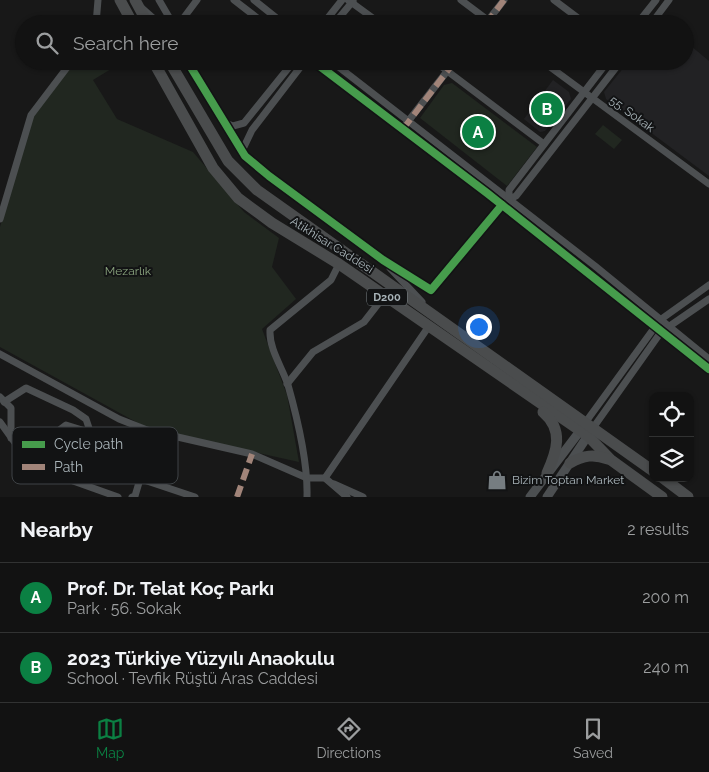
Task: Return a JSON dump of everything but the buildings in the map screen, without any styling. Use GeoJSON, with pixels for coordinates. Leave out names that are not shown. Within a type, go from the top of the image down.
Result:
{"type":"FeatureCollection","features":[{"type":"Feature","properties":{"kind":"highway"},"geometry":{"type":"LineString","coordinates":[[120,0],[128,15]]}},
{"type":"Feature","properties":{"kind":"highway"},"geometry":{"type":"LineString","coordinates":[[135,1],[143,15]]}},
{"type":"Feature","properties":{"kind":"highway","name":"Atikhisar Caddesi"},"geometry":{"type":"LineString","coordinates":[[158,70],[205,155],[228,188],[272,223],[339,264],[384,295],[430,321],[586,430],[611,460],[662,497]]}},
{"type":"Feature","properties":{"kind":"highway","name":"Atikhisar Caddesi"},"geometry":{"type":"LineString","coordinates":[[174,70],[228,161],[246,181],[516,387],[649,469]]}},
{"type":"Feature","properties":{"kind":"highway"},"geometry":{"type":"LineString","coordinates":[[516,387],[554,424],[558,441],[548,473]]}},
{"type":"Feature","properties":{"kind":"highway"},"geometry":{"type":"LineString","coordinates":[[570,463],[588,455],[611,460]]}},
{"type":"Feature","properties":{"kind":"highway"},"geometry":{"type":"LineString","coordinates":[[668,482],[688,497]]}},
{"type":"Feature","properties":{"kind":"street"},"geometry":{"type":"LineString","coordinates":[[97,15],[98,0]]}},
{"type":"Feature","properties":{"kind":"street"},"geometry":{"type":"LineString","coordinates":[[159,0],[168,15]]}},
{"type":"Feature","properties":{"kind":"street"},"geometry":{"type":"LineString","coordinates":[[187,15],[198,0]]}},
{"type":"Feature","properties":{"kind":"street"},"geometry":{"type":"LineString","coordinates":[[234,0],[253,15]]}},
{"type":"Feature","properties":{"kind":"street"},"geometry":{"type":"LineString","coordinates":[[254,0],[273,15]]}},
{"type":"Feature","properties":{"kind":"street"},"geometry":{"type":"LineString","coordinates":[[330,15],[342,0]]}},
{"type":"Feature","properties":{"kind":"street"},"geometry":{"type":"LineString","coordinates":[[461,0],[479,15]]}},
{"type":"Feature","properties":{"kind":"street"},"geometry":{"type":"LineString","coordinates":[[494,15],[504,0]]}},
{"type":"Feature","properties":{"kind":"street"},"geometry":{"type":"LineString","coordinates":[[554,0],[574,15]]}},
{"type":"Feature","properties":{"kind":"street"},"geometry":{"type":"LineString","coordinates":[[644,15],[656,0]]}},
{"type":"Feature","properties":{"kind":"street"},"geometry":{"type":"LineString","coordinates":[[658,15],[670,0]]}},
{"type":"Feature","properties":{"kind":"street"},"geometry":{"type":"LineString","coordinates":[[135,1],[150,15]]}},
{"type":"Feature","properties":{"kind":"street"},"geometry":{"type":"LineString","coordinates":[[341,15],[351,1],[369,15]]}},
{"type":"Feature","properties":{"kind":"street"},"geometry":{"type":"LineString","coordinates":[[0,219],[31,115],[65,70]]}},
{"type":"Feature","properties":{"kind":"street"},"geometry":{"type":"LineString","coordinates":[[192,70],[242,151],[269,176],[383,260],[431,290],[502,205]]}},
{"type":"Feature","properties":{"kind":"street"},"geometry":{"type":"LineString","coordinates":[[223,122],[233,126],[244,123],[287,70]]}},
{"type":"Feature","properties":{"kind":"street"},"geometry":{"type":"LineString","coordinates":[[242,151],[252,130],[297,70]]}},
{"type":"Feature","properties":{"kind":"street"},"geometry":{"type":"LineString","coordinates":[[325,70],[502,205],[709,369]]}},
{"type":"Feature","properties":{"kind":"street"},"geometry":{"type":"LineString","coordinates":[[343,70],[709,358]]}},
{"type":"Feature","properties":{"kind":"street"},"geometry":{"type":"LineString","coordinates":[[403,129],[447,70],[544,144]]}},
{"type":"Feature","properties":{"kind":"street","name":"55. Sokak"},"geometry":{"type":"LineString","coordinates":[[554,70],[709,184]]}},
{"type":"Feature","properties":{"kind":"street"},"geometry":{"type":"LineString","coordinates":[[508,199],[509,190],[602,70]]}},
{"type":"Feature","properties":{"kind":"street"},"geometry":{"type":"LineString","coordinates":[[508,199],[516,196],[614,70]]}},
{"type":"Feature","properties":{"kind":"street"},"geometry":{"type":"LineString","coordinates":[[325,478],[430,321],[383,260]]}},
{"type":"Feature","properties":{"kind":"street"},"geometry":{"type":"LineString","coordinates":[[307,497],[307,478],[287,384],[270,339],[270,330],[331,280],[339,264]]}},
{"type":"Feature","properties":{"kind":"street"},"geometry":{"type":"LineString","coordinates":[[547,497],[570,463],[586,430],[654,326],[709,285]]}},
{"type":"Feature","properties":{"kind":"street"},"geometry":{"type":"LineString","coordinates":[[287,384],[314,352],[364,322],[384,295]]}},
{"type":"Feature","properties":{"kind":"street"},"geometry":{"type":"LineString","coordinates":[[530,497],[548,473],[586,430],[661,332],[709,299]]}},
{"type":"Feature","properties":{"kind":"street"},"geometry":{"type":"LineString","coordinates":[[0,354],[140,427]]}},
{"type":"Feature","properties":{"kind":"street"},"geometry":{"type":"LineString","coordinates":[[11,439],[11,408],[2,399],[26,388],[74,410],[86,418],[89,427]]}},
{"type":"Feature","properties":{"kind":"street"},"geometry":{"type":"LineString","coordinates":[[0,422],[11,439]]}},
{"type":"Feature","properties":{"kind":"street"},"geometry":{"type":"LineString","coordinates":[[178,437],[252,454],[307,478],[325,478],[347,497]]}},
{"type":"Feature","properties":{"kind":"street"},"geometry":{"type":"LineString","coordinates":[[332,483],[363,497]]}},
{"type":"Feature","properties":{"kind":"street"},"geometry":{"type":"LineString","coordinates":[[82,484],[118,497]]}},
{"type":"Feature","properties":{"kind":"street"},"geometry":{"type":"LineString","coordinates":[[132,497],[135,496],[139,484]]}},
{"type":"Feature","properties":{"kind":"street"},"geometry":{"type":"LineString","coordinates":[[156,484],[195,497]]}},
{"type":"Feature","properties":{"kind":"shaded area"},"geometry":{"type":"Polygon","coordinates":[[[694,48],[709,61],[709,176],[606,99],[604,92],[622,70],[694,70],[694,48]]]}},
{"type":"Feature","properties":{"kind":"shaded area"},"geometry":{"type":"Polygon","coordinates":[[[553,80],[569,92],[571,99],[545,131],[540,132],[524,119],[553,80]]]}},
{"type":"Feature","properties":{"kind":"green space","name":"Mezarlık"},"geometry":{"type":"Polygon","coordinates":[[[69,70],[109,70],[93,80],[117,119],[193,152],[244,212],[279,238],[272,267],[296,299],[262,329],[287,395],[299,462],[178,435],[178,427],[145,427],[0,347],[0,227],[31,120],[41,104],[69,70]]]}},
{"type":"Feature","properties":{"kind":"green space"},"geometry":{"type":"Polygon","coordinates":[[[452,83],[537,147],[507,186],[420,118],[444,85],[452,83]]]}},
{"type":"Feature","properties":{"kind":"green space"},"geometry":{"type":"Polygon","coordinates":[[[603,125],[622,140],[614,149],[595,134],[603,125]]]}},
{"type":"Feature","properties":{"kind":"marked path"},"geometry":{"type":"LineString","coordinates":[[493,15],[504,0]]}},
{"type":"Feature","properties":{"kind":"marked path"},"geometry":{"type":"LineString","coordinates":[[403,129],[448,70]]}},
{"type":"Feature","properties":{"kind":"marked path"},"geometry":{"type":"LineString","coordinates":[[237,497],[252,454]]}},
{"type":"Feature","properties":{"kind":"cycle path"},"geometry":{"type":"LineString","coordinates":[[192,70],[245,156],[269,176],[383,260],[431,290],[502,205]]}},
{"type":"Feature","properties":{"kind":"cycle path"},"geometry":{"type":"LineString","coordinates":[[325,70],[487,193],[709,369]]}},
{"type":"Feature","properties":{"kind":"place","name":"2023 Türkiye Yüzyılı Anaokulu"},"geometry":{"type":"Point","coordinates":[547,109]}},
{"type":"Feature","properties":{"kind":"place","name":"Prof. Dr. Telat Koç Parkı"},"geometry":{"type":"Point","coordinates":[478,132]}},
{"type":"Feature","properties":{"kind":"place","name":"Bizim Toptan Market"},"geometry":{"type":"Point","coordinates":[497,480]}}]}
